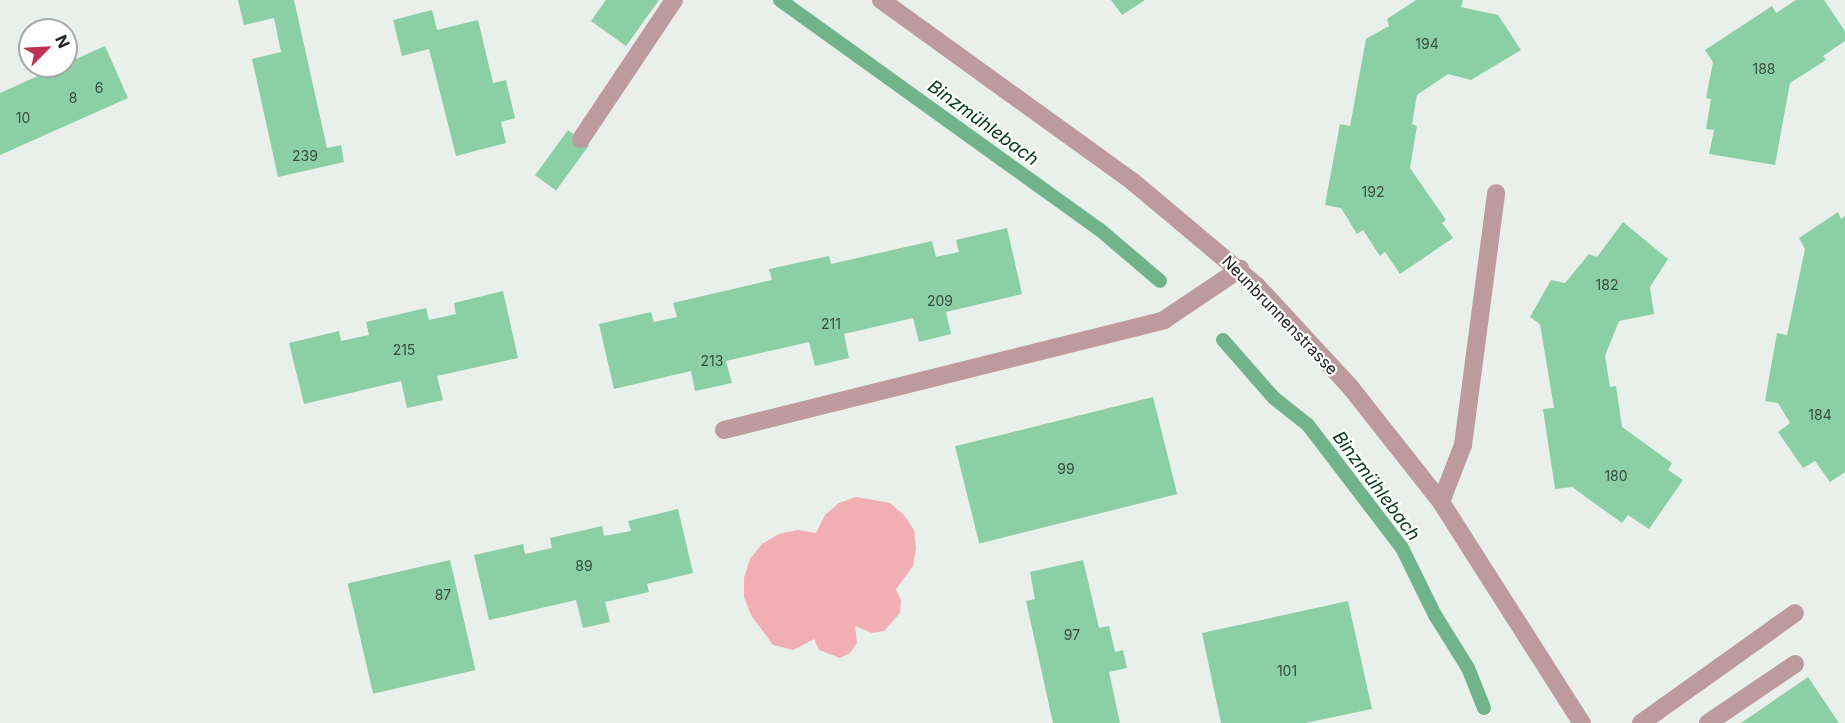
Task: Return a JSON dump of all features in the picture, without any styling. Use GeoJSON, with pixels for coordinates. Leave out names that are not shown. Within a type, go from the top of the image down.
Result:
{"type":"FeatureCollection","features":[{"type":"Feature","properties":{"kind":"street"},"geometry":{"type":"LineString","coordinates":[[581,139],[674,0]]}},
{"type":"Feature","properties":{"kind":"street","name":"Neunbrunnenstrasse"},"geometry":{"type":"LineString","coordinates":[[881,0],[1132,181],[1240,269],[1351,388],[1441,502],[1582,723]]}},
{"type":"Feature","properties":{"kind":"street"},"geometry":{"type":"LineString","coordinates":[[1441,502],[1463,445],[1496,193]]}},
{"type":"Feature","properties":{"kind":"street"},"geometry":{"type":"LineString","coordinates":[[724,430],[803,407],[1164,320],[1240,269]]}},
{"type":"Feature","properties":{"kind":"street"},"geometry":{"type":"LineString","coordinates":[[1641,723],[1795,613]]}},
{"type":"Feature","properties":{"kind":"street"},"geometry":{"type":"LineString","coordinates":[[1708,723],[1795,664]]}},
{"type":"Feature","properties":{"kind":"shaded area"},"geometry":{"type":"Polygon","coordinates":[[[856,497],[890,503],[904,515],[914,530],[916,548],[913,566],[896,589],[901,601],[900,613],[884,631],[872,633],[855,626],[857,643],[850,653],[840,658],[819,650],[814,639],[793,650],[773,645],[751,615],[744,597],[744,578],[750,559],[762,544],[779,534],[798,530],[816,533],[825,515],[839,503],[856,497]]]}},
{"type":"Feature","properties":{"kind":"building"},"geometry":{"type":"Polygon","coordinates":[[[238,0],[294,0],[327,148],[341,145],[344,162],[278,177],[252,59],[281,52],[274,18],[244,25],[238,0]]]}},
{"type":"Feature","properties":{"kind":"building"},"geometry":{"type":"Polygon","coordinates":[[[606,0],[659,0],[626,46],[591,21],[606,0]]]}},
{"type":"Feature","properties":{"kind":"building"},"geometry":{"type":"Polygon","coordinates":[[[1111,0],[1145,0],[1122,15],[1111,0]]]}},
{"type":"Feature","properties":{"kind":"building"},"geometry":{"type":"Polygon","coordinates":[[[1416,0],[1463,0],[1461,7],[1498,15],[1521,50],[1471,80],[1448,74],[1417,95],[1412,124],[1417,126],[1410,168],[1446,220],[1442,223],[1453,238],[1400,274],[1385,252],[1380,256],[1363,230],[1357,234],[1341,208],[1325,205],[1340,124],[1350,126],[1366,39],[1389,26],[1387,19],[1416,0]]]}},
{"type":"Feature","properties":{"kind":"building"},"geometry":{"type":"Polygon","coordinates":[[[1796,0],[1824,0],[1845,31],[1845,41],[1823,56],[1826,60],[1790,83],[1775,165],[1709,154],[1714,130],[1706,129],[1711,99],[1706,98],[1713,62],[1705,50],[1772,6],[1776,13],[1796,0]]]}},
{"type":"Feature","properties":{"kind":"building"},"geometry":{"type":"Polygon","coordinates":[[[432,10],[437,30],[478,20],[493,83],[506,80],[515,118],[501,122],[506,143],[456,156],[429,49],[402,56],[393,20],[432,10]]]}},
{"type":"Feature","properties":{"kind":"building"},"geometry":{"type":"Polygon","coordinates":[[[105,46],[128,98],[0,155],[0,93],[34,78],[78,78],[78,58],[105,46]]]}},
{"type":"Feature","properties":{"kind":"building"},"geometry":{"type":"Polygon","coordinates":[[[568,130],[589,145],[556,191],[535,175],[568,130]]]}},
{"type":"Feature","properties":{"kind":"building"},"geometry":{"type":"Polygon","coordinates":[[[1838,212],[1841,219],[1845,216],[1845,472],[1830,482],[1815,461],[1803,468],[1778,432],[1790,423],[1778,403],[1765,401],[1777,333],[1787,335],[1805,249],[1799,238],[1838,212]]]}},
{"type":"Feature","properties":{"kind":"building"},"geometry":{"type":"Polygon","coordinates":[[[1623,222],[1668,259],[1650,287],[1654,314],[1619,321],[1605,356],[1610,387],[1616,386],[1622,427],[1672,463],[1668,470],[1683,480],[1649,529],[1628,515],[1622,523],[1572,487],[1555,489],[1543,409],[1554,408],[1540,324],[1530,317],[1551,280],[1565,283],[1589,254],[1597,257],[1623,222]]]}},
{"type":"Feature","properties":{"kind":"building"},"geometry":{"type":"Polygon","coordinates":[[[1007,228],[1022,294],[946,312],[951,334],[919,342],[913,318],[844,334],[849,358],[815,366],[809,342],[726,361],[732,383],[695,391],[691,371],[614,389],[599,324],[651,312],[654,322],[677,317],[673,303],[772,280],[769,269],[829,256],[831,264],[932,241],[936,257],[959,252],[956,240],[1007,228]]]}},
{"type":"Feature","properties":{"kind":"building"},"geometry":{"type":"Polygon","coordinates":[[[503,291],[518,358],[437,376],[443,400],[407,408],[401,381],[304,404],[289,343],[339,331],[341,341],[369,335],[366,322],[426,308],[429,320],[456,314],[454,303],[503,291]]]}},
{"type":"Feature","properties":{"kind":"building"},"geometry":{"type":"Polygon","coordinates":[[[1153,397],[1177,494],[979,543],[955,446],[1153,397]]]}},
{"type":"Feature","properties":{"kind":"building"},"geometry":{"type":"Polygon","coordinates":[[[678,509],[693,573],[647,584],[649,592],[605,602],[610,622],[583,628],[576,600],[489,620],[474,555],[523,544],[525,554],[552,548],[550,538],[602,526],[604,536],[631,531],[628,521],[678,509]]]}},
{"type":"Feature","properties":{"kind":"building"},"geometry":{"type":"Polygon","coordinates":[[[450,560],[475,670],[373,694],[348,584],[450,560]]]}},
{"type":"Feature","properties":{"kind":"building"},"geometry":{"type":"Polygon","coordinates":[[[1083,560],[1099,628],[1109,626],[1115,652],[1123,650],[1127,668],[1109,672],[1120,723],[1053,723],[1026,601],[1035,599],[1030,572],[1083,560]]]}},
{"type":"Feature","properties":{"kind":"building"},"geometry":{"type":"Polygon","coordinates":[[[1348,601],[1372,709],[1305,723],[1221,723],[1202,633],[1348,601]]]}},
{"type":"Feature","properties":{"kind":"building"},"geometry":{"type":"Polygon","coordinates":[[[1808,677],[1839,723],[1741,723],[1808,677]]]}},
{"type":"Feature","properties":{"kind":"waterway","name":"Binzmühlebach"},"geometry":{"type":"LineString","coordinates":[[780,0],[1099,229],[1160,281]]}},
{"type":"Feature","properties":{"kind":"waterway","name":"Binzmühlebach"},"geometry":{"type":"LineString","coordinates":[[1223,340],[1274,398],[1308,425],[1402,548],[1435,615],[1468,668],[1484,708]]}}]}
